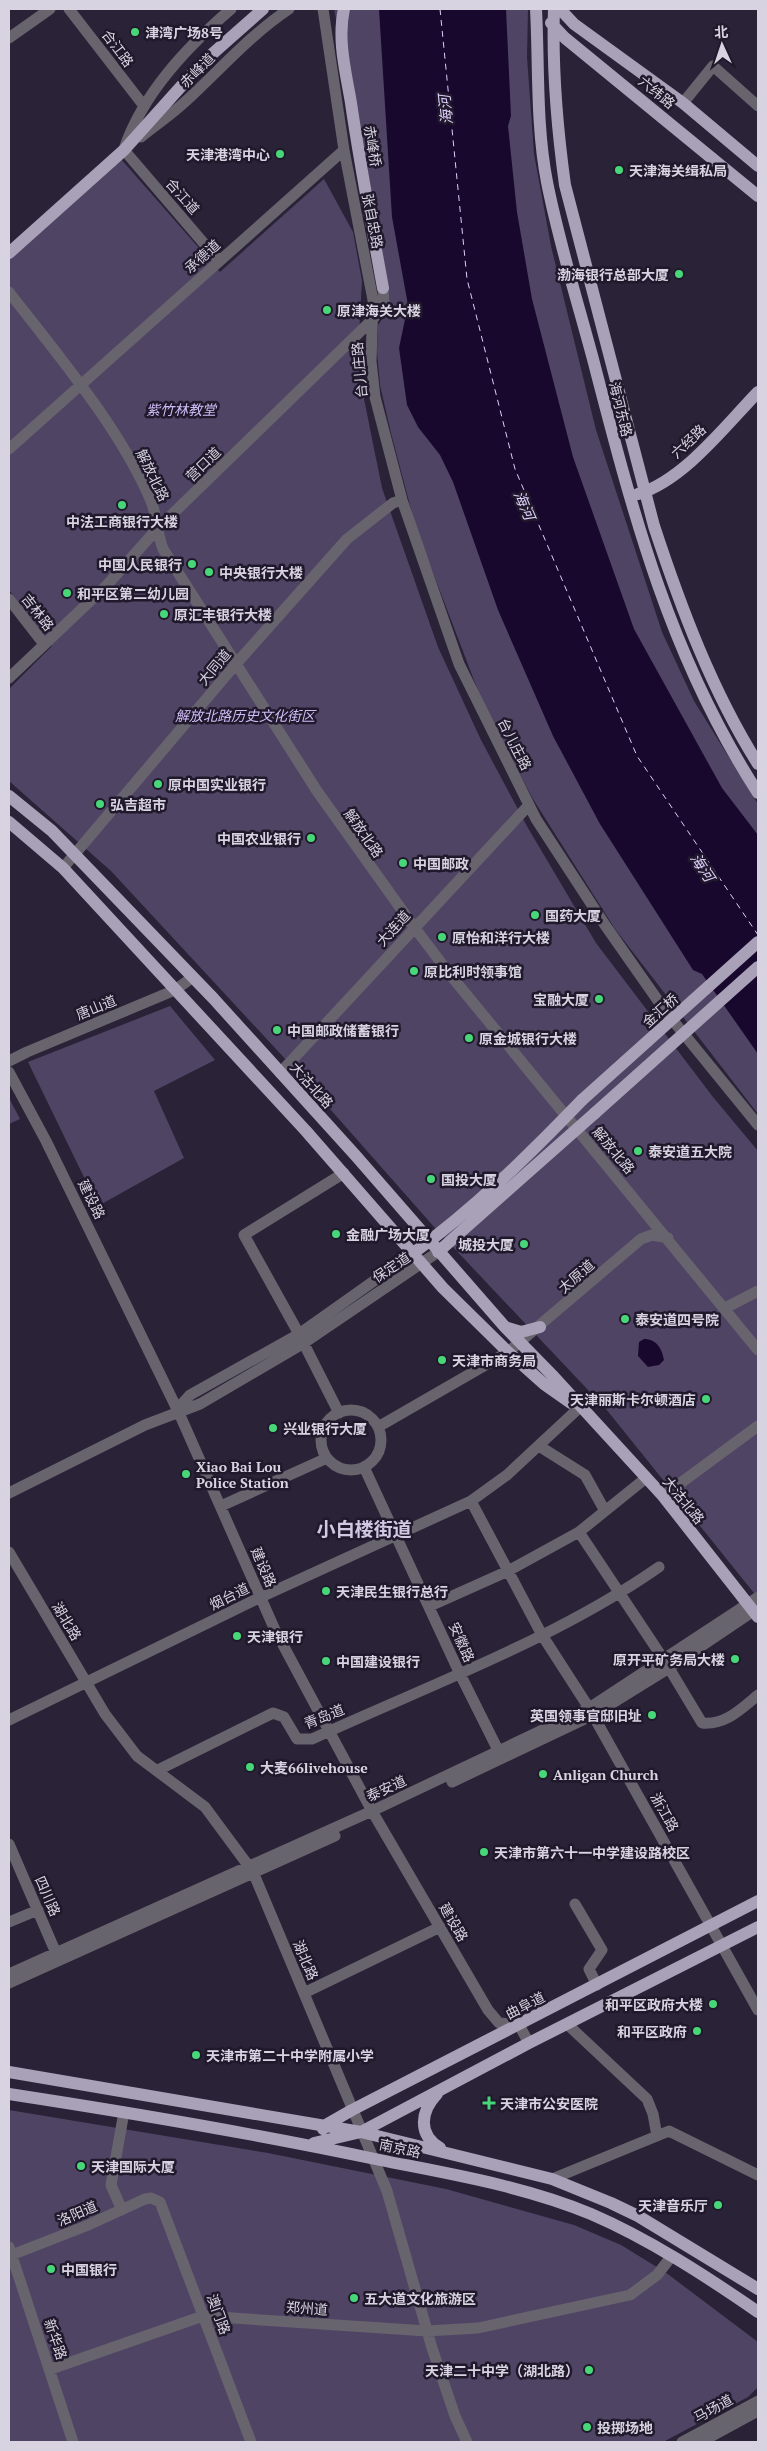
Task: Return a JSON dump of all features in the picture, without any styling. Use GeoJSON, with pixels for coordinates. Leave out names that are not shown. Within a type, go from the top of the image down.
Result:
{"type":"FeatureCollection","features":[{"type":"Feature","properties":{"kind":"main road"},"geometry":{"type":"LineString","coordinates":[[124,150],[202,63],[263,9]]}},
{"type":"Feature","properties":{"kind":"main road","name":"赤峰桥"},"geometry":{"type":"LineString","coordinates":[[344,9],[341,26],[343,53],[359,156],[383,288]]}},
{"type":"Feature","properties":{"kind":"main road","name":"海河东路"},"geometry":{"type":"LineString","coordinates":[[536,9],[540,117],[547,182],[628,497],[662,599],[688,663],[714,719],[758,794]]}},
{"type":"Feature","properties":{"kind":"main road","name":"六纬路"},"geometry":{"type":"LineString","coordinates":[[540,9],[565,38],[758,196]]}},
{"type":"Feature","properties":{"kind":"main road","name":"海河东路"},"geometry":{"type":"LineString","coordinates":[[554,9],[553,44],[558,138],[566,185],[645,492],[672,582],[702,657],[741,738],[758,764]]}},
{"type":"Feature","properties":{"kind":"main road","name":"六纬路"},"geometry":{"type":"LineString","coordinates":[[560,9],[574,24],[683,103],[758,166]]}},
{"type":"Feature","properties":{"kind":"main road"},"geometry":{"type":"LineString","coordinates":[[538,54],[565,38],[588,33]]}},
{"type":"Feature","properties":{"kind":"main road","name":"赤峰道"},"geometry":{"type":"LineString","coordinates":[[9,254],[124,150]]}},
{"type":"Feature","properties":{"kind":"main road","name":"六经路"},"geometry":{"type":"LineString","coordinates":[[628,497],[662,484],[702,450],[758,392]]}},
{"type":"Feature","properties":{"kind":"main road","name":"大沽北路"},"geometry":{"type":"LineString","coordinates":[[9,796],[52,831],[193,977],[356,1156],[504,1328],[554,1378],[663,1496],[756,1608]]}},
{"type":"Feature","properties":{"kind":"main road","name":"大沽北路"},"geometry":{"type":"LineString","coordinates":[[9,822],[63,868],[344,1173],[443,1288],[508,1352],[550,1389],[580,1408]]}},
{"type":"Feature","properties":{"kind":"main road","name":"金汇桥"},"geometry":{"type":"LineString","coordinates":[[566,1116],[758,942]]}},
{"type":"Feature","properties":{"kind":"main road"},"geometry":{"type":"LineString","coordinates":[[433,1247],[577,1130],[758,967]]}},
{"type":"Feature","properties":{"kind":"main road"},"geometry":{"type":"LineString","coordinates":[[412,1222],[431,1229],[458,1227],[566,1116]]}},
{"type":"Feature","properties":{"kind":"main road"},"geometry":{"type":"LineString","coordinates":[[393,1230],[413,1242],[433,1247]]}},
{"type":"Feature","properties":{"kind":"main road"},"geometry":{"type":"LineString","coordinates":[[433,1247],[433,1268],[443,1288]]}},
{"type":"Feature","properties":{"kind":"main road","name":"保定道"},"geometry":{"type":"LineString","coordinates":[[412,1254],[433,1247]]}},
{"type":"Feature","properties":{"kind":"main road"},"geometry":{"type":"LineString","coordinates":[[504,1328],[521,1332],[540,1327]]}},
{"type":"Feature","properties":{"kind":"main road","name":"曲阜道"},"geometry":{"type":"LineString","coordinates":[[324,2126],[758,1901]]}},
{"type":"Feature","properties":{"kind":"main road"},"geometry":{"type":"LineString","coordinates":[[9,2094],[124,2112],[296,2143],[320,2145],[361,2132],[529,2043],[758,1927]]}},
{"type":"Feature","properties":{"kind":"main road","name":"南京路"},"geometry":{"type":"LineString","coordinates":[[9,2072],[361,2132],[552,2179],[612,2202],[646,2220],[758,2289]]}},
{"type":"Feature","properties":{"kind":"main road"},"geometry":{"type":"LineString","coordinates":[[442,2089],[428,2105],[423,2121],[427,2136],[435,2146],[444,2151]]}},
{"type":"Feature","properties":{"kind":"main road"},"geometry":{"type":"LineString","coordinates":[[295,2122],[329,2118],[352,2110]]}},
{"type":"Feature","properties":{"kind":"main road"},"geometry":{"type":"LineString","coordinates":[[320,2145],[324,2126]]}},
{"type":"Feature","properties":{"kind":"main road"},"geometry":{"type":"LineString","coordinates":[[355,2155],[361,2132]]}},
{"type":"Feature","properties":{"kind":"main road","name":"南京路"},"geometry":{"type":"LineString","coordinates":[[320,2145],[355,2155],[510,2188],[581,2211],[618,2227],[671,2257],[758,2312]]}},
{"type":"Feature","properties":{"kind":"street"},"geometry":{"type":"LineString","coordinates":[[9,38],[50,9]]}},
{"type":"Feature","properties":{"kind":"street","name":"合江路"},"geometry":{"type":"LineString","coordinates":[[69,9],[145,108]]}},
{"type":"Feature","properties":{"kind":"street","name":"赤峰道"},"geometry":{"type":"LineString","coordinates":[[124,150],[149,96],[209,28],[231,9]]}},
{"type":"Feature","properties":{"kind":"street","name":"赤峰道"},"geometry":{"type":"LineString","coordinates":[[124,150],[185,102],[269,22],[289,9]]}},
{"type":"Feature","properties":{"kind":"street","name":"张自忠路"},"geometry":{"type":"LineString","coordinates":[[323,9],[344,150],[371,292],[372,320]]}},
{"type":"Feature","properties":{"kind":"street"},"geometry":{"type":"LineString","coordinates":[[683,103],[713,66],[758,106]]}},
{"type":"Feature","properties":{"kind":"street","name":"合江道"},"geometry":{"type":"LineString","coordinates":[[124,150],[219,261]]}},
{"type":"Feature","properties":{"kind":"street","name":"承德道"},"geometry":{"type":"LineString","coordinates":[[9,450],[344,150]]}},
{"type":"Feature","properties":{"kind":"street","name":"营口道"},"geometry":{"type":"LineString","coordinates":[[9,678],[107,585],[157,530],[372,320],[384,306],[383,288]]}},
{"type":"Feature","properties":{"kind":"street","name":"解放北路"},"geometry":{"type":"LineString","coordinates":[[9,292],[80,385],[128,457],[154,512],[163,549],[235,665],[346,833],[414,927],[577,1130],[726,1308],[758,1350]]}},
{"type":"Feature","properties":{"kind":"street","name":"台儿庄路"},"geometry":{"type":"LineString","coordinates":[[372,320],[370,361],[381,423],[402,500],[459,664],[529,805],[605,925],[666,1012],[758,1125]]}},
{"type":"Feature","properties":{"kind":"street"},"geometry":{"type":"LineString","coordinates":[[347,345],[356,342],[362,344],[367,350],[370,361]]}},
{"type":"Feature","properties":{"kind":"street","name":"承德道"},"geometry":{"type":"LineString","coordinates":[[9,456],[72,399],[80,385]]}},
{"type":"Feature","properties":{"kind":"street","name":"大同道"},"geometry":{"type":"LineString","coordinates":[[63,868],[235,665],[347,539],[393,503],[402,500]]}},
{"type":"Feature","properties":{"kind":"street","name":"吉林路"},"geometry":{"type":"LineString","coordinates":[[9,599],[44,644]]}},
{"type":"Feature","properties":{"kind":"street","name":"大连道"},"geometry":{"type":"LineString","coordinates":[[280,1073],[529,805]]}},
{"type":"Feature","properties":{"kind":"street","name":"唐山道"},"geometry":{"type":"LineString","coordinates":[[9,1062],[27,1052],[175,990],[193,977]]}},
{"type":"Feature","properties":{"kind":"street","name":"建设路"},"geometry":{"type":"LineString","coordinates":[[9,1072],[46,1140],[179,1413],[275,1630],[329,1732],[374,1814],[488,2010],[499,2023],[519,2025]]}},
{"type":"Feature","properties":{"kind":"street"},"geometry":{"type":"LineString","coordinates":[[592,1148],[588,1132],[595,1113]]}},
{"type":"Feature","properties":{"kind":"street"},"geometry":{"type":"LineString","coordinates":[[339,1413],[302,1339],[244,1235],[344,1173]]}},
{"type":"Feature","properties":{"kind":"street","name":"太原道"},"geometry":{"type":"LineString","coordinates":[[378,1428],[508,1352],[540,1327],[641,1239],[652,1234],[668,1238]]}},
{"type":"Feature","properties":{"kind":"street","name":"保定道"},"geometry":{"type":"LineString","coordinates":[[179,1413],[185,1399],[196,1390],[302,1339],[422,1264],[433,1247]]}},
{"type":"Feature","properties":{"kind":"street","name":"保定道"},"geometry":{"type":"LineString","coordinates":[[302,1339],[412,1254]]}},
{"type":"Feature","properties":{"kind":"street"},"geometry":{"type":"LineString","coordinates":[[726,1308],[758,1291]]}},
{"type":"Feature","properties":{"kind":"street","name":"烟台道"},"geometry":{"type":"LineString","coordinates":[[9,1720],[260,1597],[471,1501],[507,1475],[580,1408]]}},
{"type":"Feature","properties":{"kind":"street"},"geometry":{"type":"LineString","coordinates":[[358,1411],[367,1415],[378,1428],[381,1439],[380,1448],[376,1457],[364,1467],[350,1470],[340,1468],[327,1458],[322,1446],[321,1436],[330,1419],[339,1413],[358,1411]]}},
{"type":"Feature","properties":{"kind":"street"},"geometry":{"type":"LineString","coordinates":[[9,1493],[145,1425],[179,1413]]}},
{"type":"Feature","properties":{"kind":"street"},"geometry":{"type":"LineString","coordinates":[[663,1496],[758,1426]]}},
{"type":"Feature","properties":{"kind":"street"},"geometry":{"type":"LineString","coordinates":[[539,1446],[585,1475],[605,1511]]}},
{"type":"Feature","properties":{"kind":"street"},"geometry":{"type":"LineString","coordinates":[[221,1506],[327,1458]]}},
{"type":"Feature","properties":{"kind":"street","name":"安徽路"},"geometry":{"type":"LineString","coordinates":[[364,1467],[459,1672],[501,1756]]}},
{"type":"Feature","properties":{"kind":"street"},"geometry":{"type":"LineString","coordinates":[[430,1606],[508,1571],[579,1532],[646,1478]]}},
{"type":"Feature","properties":{"kind":"street","name":"浙江路"},"geometry":{"type":"LineString","coordinates":[[471,1501],[542,1635],[591,1712],[758,2010]]}},
{"type":"Feature","properties":{"kind":"street"},"geometry":{"type":"LineString","coordinates":[[579,1532],[666,1664],[702,1723],[713,1724],[728,1719],[758,1695]]}},
{"type":"Feature","properties":{"kind":"street","name":"湖北路"},"geometry":{"type":"LineString","coordinates":[[9,1552],[105,1714],[137,1756],[205,1807],[250,1869],[387,2191],[427,2331],[455,2416],[467,2442]]}},
{"type":"Feature","properties":{"kind":"street"},"geometry":{"type":"LineString","coordinates":[[232,1611],[244,1600],[249,1592],[248,1566]]}},
{"type":"Feature","properties":{"kind":"street","name":"青岛道"},"geometry":{"type":"LineString","coordinates":[[158,1770],[274,1713],[284,1716],[297,1739],[301,1741],[312,1739],[542,1635],[620,1594],[659,1568]]}},
{"type":"Feature","properties":{"kind":"street","name":"泰安道"},"geometry":{"type":"LineString","coordinates":[[9,1974],[58,1956],[374,1814],[501,1756],[591,1712],[756,1608]]}},
{"type":"Feature","properties":{"kind":"street","name":"四川路"},"geometry":{"type":"LineString","coordinates":[[9,1844],[58,1956]]}},
{"type":"Feature","properties":{"kind":"street"},"geometry":{"type":"LineString","coordinates":[[576,1904],[602,1950],[589,1969],[597,1985]]}},
{"type":"Feature","properties":{"kind":"street"},"geometry":{"type":"LineString","coordinates":[[9,1922],[38,1910]]}},
{"type":"Feature","properties":{"kind":"street"},"geometry":{"type":"LineString","coordinates":[[304,1993],[440,1927]]}},
{"type":"Feature","properties":{"kind":"street","name":"泰安道"},"geometry":{"type":"LineString","coordinates":[[9,1983],[58,1956]]}},
{"type":"Feature","properties":{"kind":"street"},"geometry":{"type":"LineString","coordinates":[[481,2044],[487,2038],[491,2027],[488,2010]]}},
{"type":"Feature","properties":{"kind":"street"},"geometry":{"type":"LineString","coordinates":[[567,2024],[647,2099],[653,2114],[657,2136]]}},
{"type":"Feature","properties":{"kind":"street"},"geometry":{"type":"LineString","coordinates":[[519,2025],[529,2043]]}},
{"type":"Feature","properties":{"kind":"street"},"geometry":{"type":"LineString","coordinates":[[122,2210],[111,2185],[124,2112]]}},
{"type":"Feature","properties":{"kind":"street"},"geometry":{"type":"LineString","coordinates":[[552,2179],[669,2131],[758,2175]]}},
{"type":"Feature","properties":{"kind":"street","name":"洛阳道"},"geometry":{"type":"LineString","coordinates":[[10,2252],[122,2210],[145,2199],[156,2199]]}},
{"type":"Feature","properties":{"kind":"street","name":"澳门路"},"geometry":{"type":"LineString","coordinates":[[156,2199],[162,2206],[250,2442]]}},
{"type":"Feature","properties":{"kind":"street","name":"新华路"},"geometry":{"type":"LineString","coordinates":[[10,2252],[51,2369],[73,2442]]}},
{"type":"Feature","properties":{"kind":"street","name":"郑州道"},"geometry":{"type":"LineString","coordinates":[[51,2369],[203,2316],[427,2331],[478,2328],[630,2295],[657,2275],[671,2257]]}},
{"type":"Feature","properties":{"kind":"street","name":"马场道"},"geometry":{"type":"LineString","coordinates":[[682,2442],[758,2401]]}},
{"type":"Feature","properties":{"kind":"street","name":"马场道"},"geometry":{"type":"LineString","coordinates":[[701,2442],[758,2411]]}},
{"type":"Feature","properties":{"kind":"green space"},"geometry":{"type":"Polygon","coordinates":[[[334,9],[528,9],[527,57],[534,154],[551,246],[596,430],[662,632],[694,701],[758,804],[758,1114],[615,929],[533,799],[485,709],[416,528],[380,385],[377,352],[378,325],[387,312],[389,301],[367,165],[334,9]]]}},
{"type":"Feature","properties":{"kind":"green space","name":"解放北路历史文化街区"},"geometry":{"type":"Polygon","coordinates":[[[120,158],[220,272],[324,179],[353,232],[362,281],[358,353],[363,394],[382,488],[438,647],[481,740],[528,828],[596,943],[713,1097],[758,1151],[758,1598],[606,1409],[435,1228],[300,1075],[111,871],[9,781],[9,689],[52,646],[9,590],[9,254],[120,158]]]}},
{"type":"Feature","properties":{"kind":"green space"},"geometry":{"type":"Polygon","coordinates":[[[170,1006],[215,1060],[154,1091],[184,1158],[98,1206],[28,1062],[170,1006]]]}},
{"type":"Feature","properties":{"kind":"green space"},"geometry":{"type":"Polygon","coordinates":[[[9,1098],[20,1119],[9,1124],[9,1098]]]}},
{"type":"Feature","properties":{"kind":"green space","name":"五大道文化旅游区"},"geometry":{"type":"Polygon","coordinates":[[[9,2110],[268,2153],[446,2189],[574,2225],[621,2245],[665,2272],[758,2342],[758,2387],[748,2397],[663,2442],[9,2442],[9,2110]]]}},
{"type":"Feature","properties":{"kind":"water","name":"海河"},"geometry":{"type":"Polygon","coordinates":[[[379,9],[506,9],[511,116],[508,126],[517,212],[532,299],[573,457],[634,629],[722,788],[758,835],[758,1054],[702,974],[693,970],[600,824],[553,736],[498,610],[453,482],[440,455],[418,427],[407,405],[399,348],[408,305],[392,217],[379,9]]]}},
{"type":"Feature","properties":{"kind":"water"},"geometry":{"type":"Polygon","coordinates":[[[649,1339],[656,1343],[662,1352],[664,1360],[659,1365],[648,1367],[638,1356],[639,1342],[649,1339]]]}},
{"type":"Feature","properties":{"kind":"ferry route"},"geometry":{"type":"LineString","coordinates":[[440,9],[467,279],[515,469],[637,756],[758,935]]}},
{"type":"Feature","properties":{"kind":"place","name":"津湾广场8号"},"geometry":{"type":"Point","coordinates":[135,32]}},
{"type":"Feature","properties":{"kind":"place","name":"天津港湾中心"},"geometry":{"type":"Point","coordinates":[280,154]}},
{"type":"Feature","properties":{"kind":"place","name":"天津海关缉私局"},"geometry":{"type":"Point","coordinates":[619,170]}},
{"type":"Feature","properties":{"kind":"place","name":"渤海银行总部大厦"},"geometry":{"type":"Point","coordinates":[679,274]}},
{"type":"Feature","properties":{"kind":"place","name":"原津海关大楼"},"geometry":{"type":"Point","coordinates":[327,310]}},
{"type":"Feature","properties":{"kind":"place","name":"中法工商银行大楼"},"geometry":{"type":"Point","coordinates":[122,505]}},
{"type":"Feature","properties":{"kind":"place","name":"中国人民银行"},"geometry":{"type":"Point","coordinates":[192,564]}},
{"type":"Feature","properties":{"kind":"place","name":"中央银行大楼"},"geometry":{"type":"Point","coordinates":[209,572]}},
{"type":"Feature","properties":{"kind":"place","name":"和平区第二幼儿园"},"geometry":{"type":"Point","coordinates":[67,593]}},
{"type":"Feature","properties":{"kind":"place","name":"原汇丰银行大楼"},"geometry":{"type":"Point","coordinates":[164,614]}},
{"type":"Feature","properties":{"kind":"place","name":"原中国实业银行"},"geometry":{"type":"Point","coordinates":[158,784]}},
{"type":"Feature","properties":{"kind":"place","name":"弘吉超市"},"geometry":{"type":"Point","coordinates":[100,804]}},
{"type":"Feature","properties":{"kind":"place","name":"中国农业银行"},"geometry":{"type":"Point","coordinates":[311,838]}},
{"type":"Feature","properties":{"kind":"place","name":"中国邮政"},"geometry":{"type":"Point","coordinates":[403,863]}},
{"type":"Feature","properties":{"kind":"place","name":"国药大厦"},"geometry":{"type":"Point","coordinates":[535,915]}},
{"type":"Feature","properties":{"kind":"place","name":"原怡和洋行大楼"},"geometry":{"type":"Point","coordinates":[442,937]}},
{"type":"Feature","properties":{"kind":"place","name":"原比利时领事馆"},"geometry":{"type":"Point","coordinates":[414,971]}},
{"type":"Feature","properties":{"kind":"place","name":"宝融大厦"},"geometry":{"type":"Point","coordinates":[599,999]}},
{"type":"Feature","properties":{"kind":"place","name":"中国邮政储蓄银行"},"geometry":{"type":"Point","coordinates":[277,1030]}},
{"type":"Feature","properties":{"kind":"place","name":"原金城银行大楼"},"geometry":{"type":"Point","coordinates":[469,1038]}},
{"type":"Feature","properties":{"kind":"place","name":"泰安道五大院"},"geometry":{"type":"Point","coordinates":[638,1151]}},
{"type":"Feature","properties":{"kind":"place","name":"国投大厦"},"geometry":{"type":"Point","coordinates":[431,1179]}},
{"type":"Feature","properties":{"kind":"place","name":"金融广场大厦"},"geometry":{"type":"Point","coordinates":[336,1234]}},
{"type":"Feature","properties":{"kind":"place","name":"城投大厦"},"geometry":{"type":"Point","coordinates":[524,1244]}},
{"type":"Feature","properties":{"kind":"place","name":"泰安道四号院"},"geometry":{"type":"Point","coordinates":[625,1319]}},
{"type":"Feature","properties":{"kind":"place","name":"天津市商务局"},"geometry":{"type":"Point","coordinates":[442,1360]}},
{"type":"Feature","properties":{"kind":"place","name":"天津丽斯卡尔顿酒店"},"geometry":{"type":"Point","coordinates":[706,1399]}},
{"type":"Feature","properties":{"kind":"place","name":"兴业银行大厦"},"geometry":{"type":"Point","coordinates":[273,1428]}},
{"type":"Feature","properties":{"kind":"place","name":"Xiao Bai Lou Police Station"},"geometry":{"type":"Point","coordinates":[186,1474]}},
{"type":"Feature","properties":{"kind":"place","name":"天津民生银行总行"},"geometry":{"type":"Point","coordinates":[326,1591]}},
{"type":"Feature","properties":{"kind":"place","name":"天津银行"},"geometry":{"type":"Point","coordinates":[237,1636]}},
{"type":"Feature","properties":{"kind":"place","name":"原开平矿务局大楼"},"geometry":{"type":"Point","coordinates":[735,1659]}},
{"type":"Feature","properties":{"kind":"place","name":"中国建设银行"},"geometry":{"type":"Point","coordinates":[326,1661]}},
{"type":"Feature","properties":{"kind":"place","name":"英国领事官邸旧址"},"geometry":{"type":"Point","coordinates":[652,1715]}},
{"type":"Feature","properties":{"kind":"place","name":"大麦66livehouse"},"geometry":{"type":"Point","coordinates":[250,1767]}},
{"type":"Feature","properties":{"kind":"place","name":"Anligan Church"},"geometry":{"type":"Point","coordinates":[543,1774]}},
{"type":"Feature","properties":{"kind":"place","name":"天津市第六十一中学建设路校区"},"geometry":{"type":"Point","coordinates":[484,1852]}},
{"type":"Feature","properties":{"kind":"place","name":"和平区政府大楼"},"geometry":{"type":"Point","coordinates":[713,2004]}},
{"type":"Feature","properties":{"kind":"place","name":"和平区政府"},"geometry":{"type":"Point","coordinates":[697,2031]}},
{"type":"Feature","properties":{"kind":"place","name":"天津市第二十中学附属小学"},"geometry":{"type":"Point","coordinates":[196,2055]}},
{"type":"Feature","properties":{"kind":"place","name":"天津市公安医院"},"geometry":{"type":"Point","coordinates":[489,2103]}},
{"type":"Feature","properties":{"kind":"place","name":"天津国际大厦"},"geometry":{"type":"Point","coordinates":[81,2166]}},
{"type":"Feature","properties":{"kind":"place","name":"天津音乐厅"},"geometry":{"type":"Point","coordinates":[718,2205]}},
{"type":"Feature","properties":{"kind":"place","name":"中国银行"},"geometry":{"type":"Point","coordinates":[51,2269]}},
{"type":"Feature","properties":{"kind":"place","name":"五大道文化旅游区"},"geometry":{"type":"Point","coordinates":[354,2298]}},
{"type":"Feature","properties":{"kind":"place","name":"天津二十中学（湖北路）"},"geometry":{"type":"Point","coordinates":[589,2370]}},
{"type":"Feature","properties":{"kind":"place","name":"投掷场地"},"geometry":{"type":"Point","coordinates":[587,2427]}},
{"type":"Feature","properties":{"kind":"district","name":"小白楼街道"},"geometry":{"type":"Point","coordinates":[364,1528]}},
{"type":"Feature","properties":{"kind":"park label","name":"紫竹林教堂"},"geometry":{"type":"Point","coordinates":[181,409]}}]}
